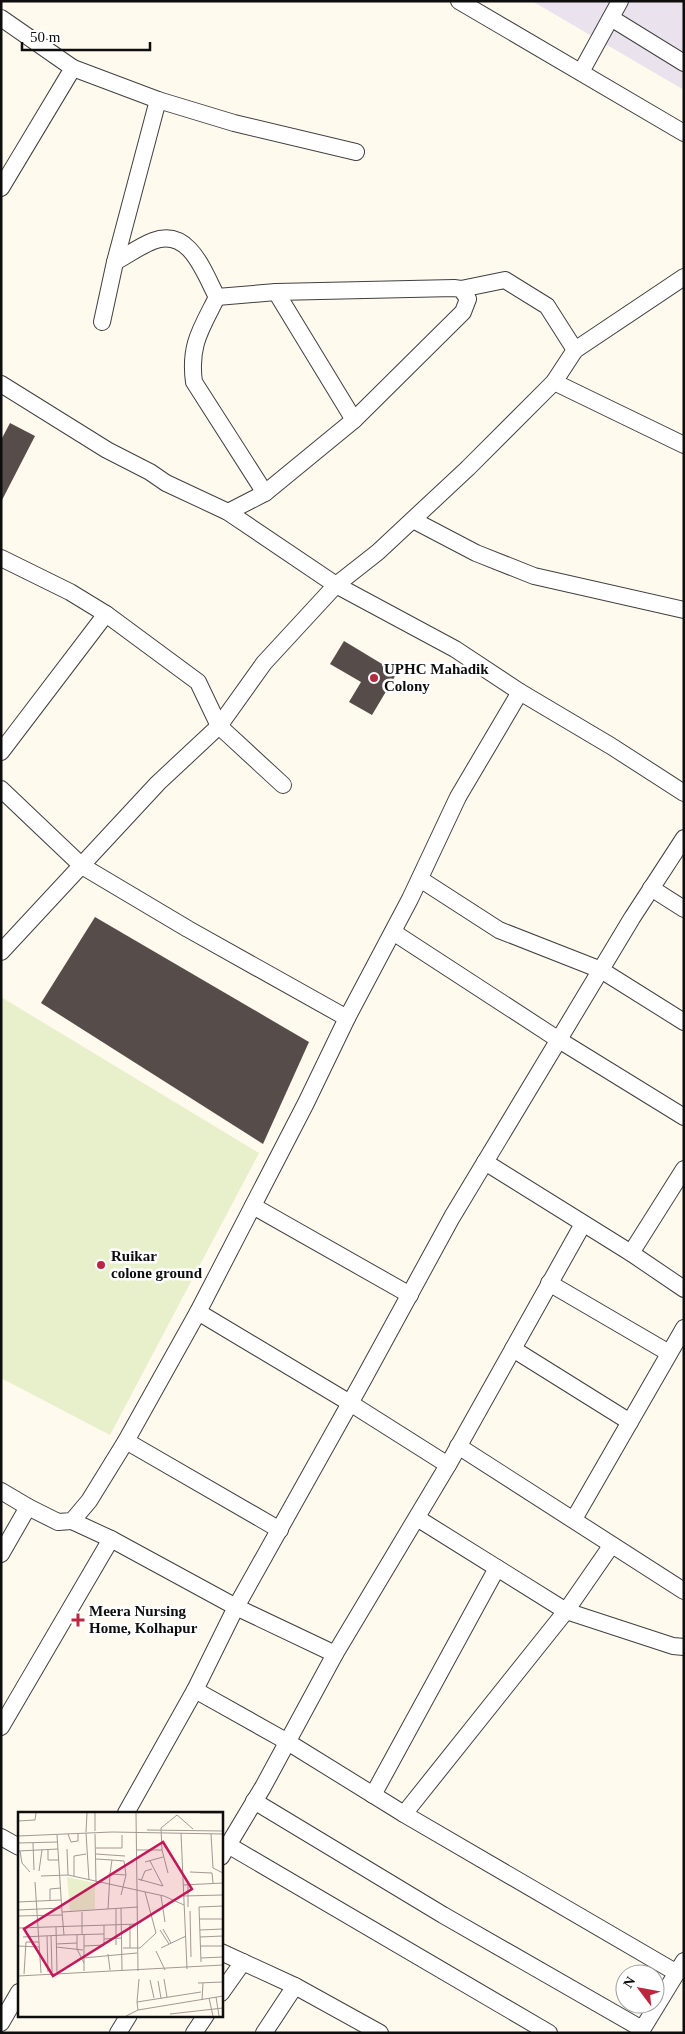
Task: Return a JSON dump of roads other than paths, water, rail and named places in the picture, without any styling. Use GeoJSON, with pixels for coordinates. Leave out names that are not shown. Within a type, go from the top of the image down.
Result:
{"type":"FeatureCollection","features":[{"type":"Feature","properties":{"kind":"street"},"geometry":{"type":"LineString","coordinates":[[458,1],[684,133]]}},
{"type":"Feature","properties":{"kind":"street"},"geometry":{"type":"LineString","coordinates":[[581,72],[620,1]]}},
{"type":"Feature","properties":{"kind":"street"},"geometry":{"type":"LineString","coordinates":[[1,18],[73,68],[158,100],[234,123],[356,152]]}},
{"type":"Feature","properties":{"kind":"street"},"geometry":{"type":"LineString","coordinates":[[611,18],[684,63]]}},
{"type":"Feature","properties":{"kind":"street"},"geometry":{"type":"LineString","coordinates":[[1,188],[73,68]]}},
{"type":"Feature","properties":{"kind":"street"},"geometry":{"type":"LineString","coordinates":[[102,322],[115,262],[158,100]]}},
{"type":"Feature","properties":{"kind":"street"},"geometry":{"type":"LineString","coordinates":[[115,262],[154,240],[179,241],[188,246],[196,256],[217,297]]}},
{"type":"Feature","properties":{"kind":"street"},"geometry":{"type":"LineString","coordinates":[[1,952],[158,782],[219,726],[264,663],[336,585],[378,552],[413,520],[554,382],[575,350],[684,277]]}},
{"type":"Feature","properties":{"kind":"street"},"geometry":{"type":"LineString","coordinates":[[217,297],[276,292],[461,289],[505,280],[547,306],[575,350]]}},
{"type":"Feature","properties":{"kind":"street"},"geometry":{"type":"LineString","coordinates":[[228,512],[265,493],[354,420],[462,312],[468,300],[461,289]]}},
{"type":"Feature","properties":{"kind":"street"},"geometry":{"type":"LineString","coordinates":[[276,292],[354,420]]}},
{"type":"Feature","properties":{"kind":"street"},"geometry":{"type":"LineString","coordinates":[[217,297],[196,338],[191,363],[194,382],[265,493]]}},
{"type":"Feature","properties":{"kind":"street"},"geometry":{"type":"LineString","coordinates":[[554,382],[684,445]]}},
{"type":"Feature","properties":{"kind":"street"},"geometry":{"type":"LineString","coordinates":[[1,384],[107,450],[150,472],[166,483],[228,512],[336,585],[454,649],[684,793]]}},
{"type":"Feature","properties":{"kind":"street"},"geometry":{"type":"LineString","coordinates":[[413,520],[476,553],[534,576],[684,610]]}},
{"type":"Feature","properties":{"kind":"street"},"geometry":{"type":"LineString","coordinates":[[1,558],[70,592],[106,614],[198,682],[219,726],[283,785]]}},
{"type":"Feature","properties":{"kind":"street"},"geometry":{"type":"LineString","coordinates":[[1,752],[106,614]]}},
{"type":"Feature","properties":{"kind":"street"},"geometry":{"type":"LineString","coordinates":[[72,1520],[89,1501],[126,1441],[198,1312],[347,1018],[420,879],[458,796],[520,692]]}},
{"type":"Feature","properties":{"kind":"street"},"geometry":{"type":"LineString","coordinates":[[1,789],[82,866],[197,934],[347,1018]]}},
{"type":"Feature","properties":{"kind":"street"},"geometry":{"type":"LineString","coordinates":[[127,1812],[195,1690],[236,1606],[280,1530],[452,1216],[651,888],[684,838]]}},
{"type":"Feature","properties":{"kind":"street"},"geometry":{"type":"LineString","coordinates":[[420,879],[499,930],[601,970],[684,1022]]}},
{"type":"Feature","properties":{"kind":"street"},"geometry":{"type":"LineString","coordinates":[[651,888],[684,909]]}},
{"type":"Feature","properties":{"kind":"street"},"geometry":{"type":"LineString","coordinates":[[393,932],[559,1040],[684,1117]]}},
{"type":"Feature","properties":{"kind":"street"},"geometry":{"type":"LineString","coordinates":[[485,1162],[631,1252],[684,1289]]}},
{"type":"Feature","properties":{"kind":"street"},"geometry":{"type":"LineString","coordinates":[[631,1252],[684,1169]]}},
{"type":"Feature","properties":{"kind":"street"},"geometry":{"type":"LineString","coordinates":[[253,1206],[410,1295]]}},
{"type":"Feature","properties":{"kind":"street"},"geometry":{"type":"LineString","coordinates":[[549,2033],[225,1851],[336,1654],[448,1465],[583,1224]]}},
{"type":"Feature","properties":{"kind":"street"},"geometry":{"type":"LineString","coordinates":[[549,1283],[670,1353]]}},
{"type":"Feature","properties":{"kind":"street"},"geometry":{"type":"LineString","coordinates":[[198,1312],[350,1403],[448,1465]]}},
{"type":"Feature","properties":{"kind":"street"},"geometry":{"type":"LineString","coordinates":[[574,1519],[684,1328]]}},
{"type":"Feature","properties":{"kind":"street"},"geometry":{"type":"LineString","coordinates":[[513,1349],[630,1422]]}},
{"type":"Feature","properties":{"kind":"street"},"geometry":{"type":"LineString","coordinates":[[126,1441],[280,1530]]}},
{"type":"Feature","properties":{"kind":"street"},"geometry":{"type":"LineString","coordinates":[[458,1446],[574,1519],[611,1546],[684,1591]]}},
{"type":"Feature","properties":{"kind":"street"},"geometry":{"type":"LineString","coordinates":[[1,1490],[28,1507],[58,1522],[72,1520],[111,1539],[236,1606],[336,1654]]}},
{"type":"Feature","properties":{"kind":"street"},"geometry":{"type":"LineString","coordinates":[[1,1554],[28,1507]]}},
{"type":"Feature","properties":{"kind":"street"},"geometry":{"type":"LineString","coordinates":[[417,1518],[566,1611],[674,1646],[684,1647]]}},
{"type":"Feature","properties":{"kind":"street"},"geometry":{"type":"LineString","coordinates":[[1,1727],[111,1539]]}},
{"type":"Feature","properties":{"kind":"street"},"geometry":{"type":"LineString","coordinates":[[404,1814],[566,1611],[611,1546]]}},
{"type":"Feature","properties":{"kind":"street"},"geometry":{"type":"LineString","coordinates":[[374,1795],[497,1568]]}},
{"type":"Feature","properties":{"kind":"street"},"geometry":{"type":"LineString","coordinates":[[195,1690],[286,1741],[404,1814],[680,1967],[641,2031],[254,1801]]}},
{"type":"Feature","properties":{"kind":"street"},"geometry":{"type":"LineString","coordinates":[[1,1837],[18,1846]]}},
{"type":"Feature","properties":{"kind":"street"},"geometry":{"type":"LineString","coordinates":[[222,1952],[295,1986],[380,2033]]}},
{"type":"Feature","properties":{"kind":"street"},"geometry":{"type":"LineString","coordinates":[[222,1992],[242,1962]]}},
{"type":"Feature","properties":{"kind":"street"},"geometry":{"type":"LineString","coordinates":[[264,2033],[295,1986]]}},
{"type":"Feature","properties":{"kind":"street"},"geometry":{"type":"LineString","coordinates":[[1,2023],[18,1994]]}},
{"type":"Feature","properties":{"kind":"street"},"geometry":{"type":"LineString","coordinates":[[118,2033],[128,2016]]}},
{"type":"Feature","properties":{"kind":"street"},"geometry":{"type":"LineString","coordinates":[[194,2033],[205,2016]]}},
{"type":"Feature","properties":{"kind":"place","name":"UPHC Mahadik Colony"},"geometry":{"type":"Point","coordinates":[374,678]}},
{"type":"Feature","properties":{"kind":"place","name":"Ruikar colone ground"},"geometry":{"type":"Point","coordinates":[101,1265]}},
{"type":"Feature","properties":{"kind":"place","name":"Meera Nursing Home, Kolhapur"},"geometry":{"type":"Point","coordinates":[78,1620]}}]}
